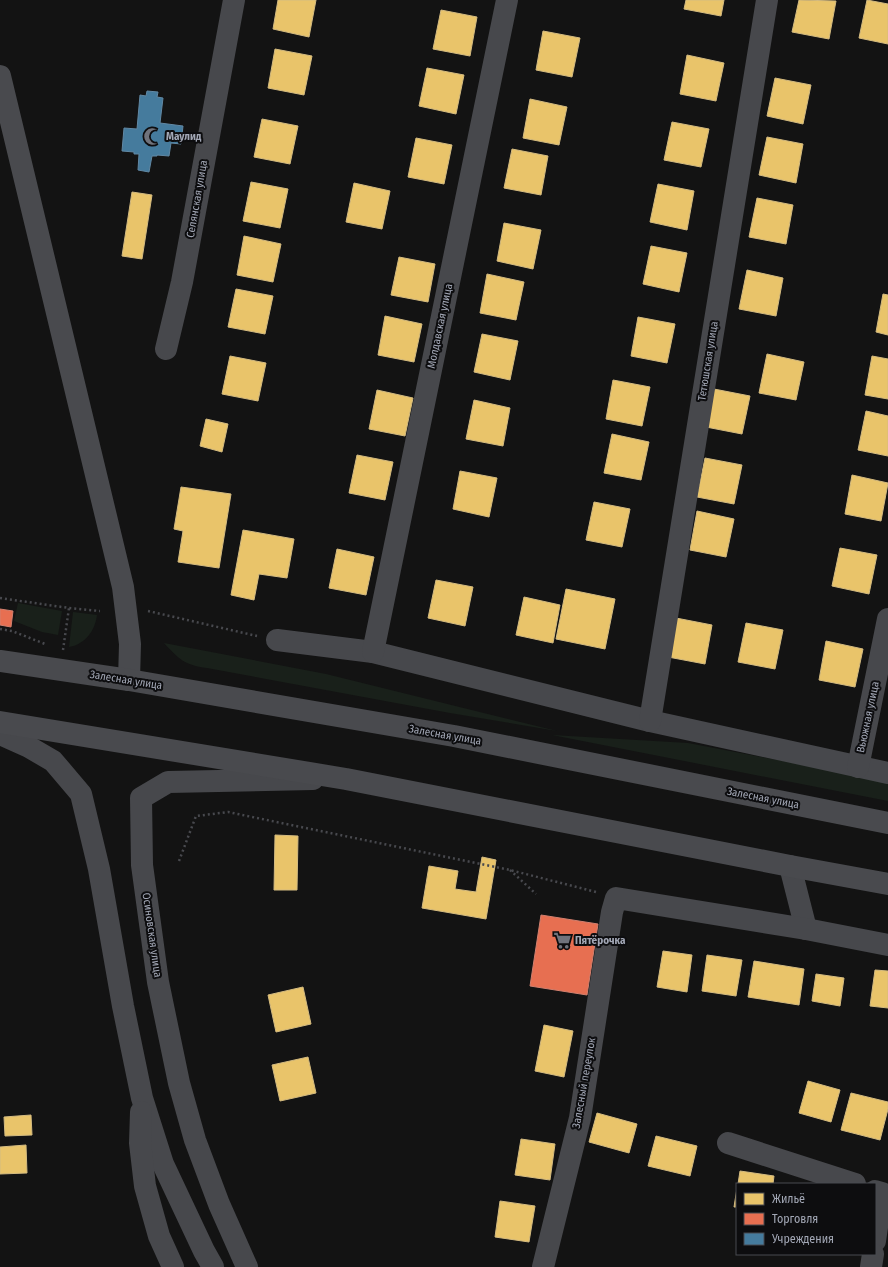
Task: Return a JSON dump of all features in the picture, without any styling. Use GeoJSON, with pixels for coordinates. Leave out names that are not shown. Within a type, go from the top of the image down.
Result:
{"type":"FeatureCollection","features":[{"type":"Feature","properties":{"kind":"main road"},"geometry":{"type":"LineString","coordinates":[[0,76],[123,587],[130,644],[128,680]]}},
{"type":"Feature","properties":{"kind":"main road","name":"Залесная улица"},"geometry":{"type":"LineString","coordinates":[[0,661],[128,680],[454,736],[888,823]]}},
{"type":"Feature","properties":{"kind":"main road"},"geometry":{"type":"LineString","coordinates":[[0,722],[346,779],[888,884]]}},
{"type":"Feature","properties":{"kind":"street","name":"Селянская улица"},"geometry":{"type":"LineString","coordinates":[[166,349],[182,282],[234,0]]}},
{"type":"Feature","properties":{"kind":"street","name":"Молдавская улица"},"geometry":{"type":"LineString","coordinates":[[373,652],[507,0]]}},
{"type":"Feature","properties":{"kind":"street","name":"Тетюшская улица"},"geometry":{"type":"LineString","coordinates":[[650,721],[767,0]]}},
{"type":"Feature","properties":{"kind":"street","name":"Вьюжная улица"},"geometry":{"type":"LineString","coordinates":[[858,767],[888,619]]}},
{"type":"Feature","properties":{"kind":"street"},"geometry":{"type":"LineString","coordinates":[[277,640],[373,652],[650,721],[888,773]]}},
{"type":"Feature","properties":{"kind":"street"},"geometry":{"type":"LineString","coordinates":[[0,734],[29,747],[53,762],[81,794],[99,869],[123,1006],[142,1098],[163,1164],[213,1267]]}},
{"type":"Feature","properties":{"kind":"street","name":"Осиновская улица"},"geometry":{"type":"LineString","coordinates":[[247,1267],[216,1197],[195,1140],[179,1083],[158,982],[143,873],[141,798],[168,782],[346,779]]}},
{"type":"Feature","properties":{"kind":"street"},"geometry":{"type":"LineString","coordinates":[[790,866],[806,929]]}},
{"type":"Feature","properties":{"kind":"street"},"geometry":{"type":"LineString","coordinates":[[616,898],[806,929],[888,945]]}},
{"type":"Feature","properties":{"kind":"street","name":"Залесный переулок"},"geometry":{"type":"LineString","coordinates":[[543,1267],[580,1118],[612,912],[616,898]]}},
{"type":"Feature","properties":{"kind":"street"},"geometry":{"type":"LineString","coordinates":[[142,1098],[140,1143],[145,1186],[159,1236],[173,1267]]}},
{"type":"Feature","properties":{"kind":"street"},"geometry":{"type":"LineString","coordinates":[[728,1143],[852,1183]]}},
{"type":"Feature","properties":{"kind":"street"},"geometry":{"type":"LineString","coordinates":[[876,1191],[882,1193],[876,1234]]}},
{"type":"Feature","properties":{"kind":"street"},"geometry":{"type":"LineString","coordinates":[[871,1267],[873,1255]]}},
{"type":"Feature","properties":{"kind":"path"},"geometry":{"type":"LineString","coordinates":[[0,598],[100,611]]}},
{"type":"Feature","properties":{"kind":"path"},"geometry":{"type":"LineString","coordinates":[[56,648],[63,651],[69,608]]}},
{"type":"Feature","properties":{"kind":"path"},"geometry":{"type":"LineString","coordinates":[[148,611],[277,640]]}},
{"type":"Feature","properties":{"kind":"path"},"geometry":{"type":"LineString","coordinates":[[0,629],[12,631],[49,645]]}},
{"type":"Feature","properties":{"kind":"path"},"geometry":{"type":"LineString","coordinates":[[179,861],[196,816],[228,812],[510,870],[616,898]]}},
{"type":"Feature","properties":{"kind":"path"},"geometry":{"type":"LineString","coordinates":[[510,870],[536,894]]}},
{"type":"Feature","properties":{"kind":"shaded area"},"geometry":{"type":"Polygon","coordinates":[[[18,603],[62,611],[58,635],[42,632],[14,621],[18,603]]]}},
{"type":"Feature","properties":{"kind":"shaded area"},"geometry":{"type":"Polygon","coordinates":[[[73,612],[97,615],[96,621],[89,636],[80,643],[69,647],[73,612]]]}},
{"type":"Feature","properties":{"kind":"shaded area"},"geometry":{"type":"Polygon","coordinates":[[[164,643],[326,674],[557,731],[199,667],[182,660],[164,643]]]}},
{"type":"Feature","properties":{"kind":"shaded area"},"geometry":{"type":"Polygon","coordinates":[[[552,735],[688,743],[888,781],[888,801],[552,735]]]}},
{"type":"Feature","properties":{"kind":"building: Жильё"},"geometry":{"type":"Polygon","coordinates":[[[278,0],[316,0],[309,37],[273,29],[278,0]]]}},
{"type":"Feature","properties":{"kind":"building: Жильё"},"geometry":{"type":"Polygon","coordinates":[[[686,0],[724,0],[721,16],[684,9],[686,0]]]}},
{"type":"Feature","properties":{"kind":"building: Жильё"},"geometry":{"type":"Polygon","coordinates":[[[799,0],[836,1],[829,39],[792,32],[799,0]]]}},
{"type":"Feature","properties":{"kind":"building: Жильё"},"geometry":{"type":"Polygon","coordinates":[[[867,0],[888,4],[888,44],[859,38],[867,0]]]}},
{"type":"Feature","properties":{"kind":"building: Жильё"},"geometry":{"type":"Polygon","coordinates":[[[441,10],[477,17],[470,56],[433,49],[441,10]]]}},
{"type":"Feature","properties":{"kind":"building: Жильё"},"geometry":{"type":"Polygon","coordinates":[[[543,31],[580,38],[572,77],[536,70],[543,31]]]}},
{"type":"Feature","properties":{"kind":"building: Жильё"},"geometry":{"type":"Polygon","coordinates":[[[275,49],[312,56],[304,95],[268,88],[275,49]]]}},
{"type":"Feature","properties":{"kind":"building: Жильё"},"geometry":{"type":"Polygon","coordinates":[[[687,55],[724,63],[716,101],[680,94],[687,55]]]}},
{"type":"Feature","properties":{"kind":"building: Жильё"},"geometry":{"type":"Polygon","coordinates":[[[427,68],[464,75],[456,114],[419,106],[427,68]]]}},
{"type":"Feature","properties":{"kind":"building: Жильё"},"geometry":{"type":"Polygon","coordinates":[[[775,78],[811,85],[803,124],[767,116],[775,78]]]}},
{"type":"Feature","properties":{"kind":"building: Жильё"},"geometry":{"type":"Polygon","coordinates":[[[530,99],[567,107],[559,145],[523,138],[530,99]]]}},
{"type":"Feature","properties":{"kind":"building: Жильё"},"geometry":{"type":"Polygon","coordinates":[[[262,119],[298,126],[290,164],[254,157],[262,119]]]}},
{"type":"Feature","properties":{"kind":"building: Жильё"},"geometry":{"type":"Polygon","coordinates":[[[672,122],[709,129],[701,167],[664,160],[672,122]]]}},
{"type":"Feature","properties":{"kind":"building: Жильё"},"geometry":{"type":"Polygon","coordinates":[[[767,137],[803,144],[796,183],[759,175],[767,137]]]}},
{"type":"Feature","properties":{"kind":"building: Жильё"},"geometry":{"type":"Polygon","coordinates":[[[416,138],[452,145],[444,184],[408,177],[416,138]]]}},
{"type":"Feature","properties":{"kind":"building: Жильё"},"geometry":{"type":"Polygon","coordinates":[[[512,149],[548,156],[541,195],[504,188],[512,149]]]}},
{"type":"Feature","properties":{"kind":"building: Жильё"},"geometry":{"type":"Polygon","coordinates":[[[251,182],[288,189],[280,228],[243,221],[251,182]]]}},
{"type":"Feature","properties":{"kind":"building: Жильё"},"geometry":{"type":"Polygon","coordinates":[[[354,183],[390,191],[382,229],[346,222],[354,183]]]}},
{"type":"Feature","properties":{"kind":"building: Жильё"},"geometry":{"type":"Polygon","coordinates":[[[658,184],[694,191],[687,230],[650,222],[658,184]]]}},
{"type":"Feature","properties":{"kind":"building: Жильё"},"geometry":{"type":"Polygon","coordinates":[[[132,192],[152,195],[142,259],[122,256],[132,192]]]}},
{"type":"Feature","properties":{"kind":"building: Жильё"},"geometry":{"type":"Polygon","coordinates":[[[757,198],[793,205],[786,244],[749,237],[757,198]]]}},
{"type":"Feature","properties":{"kind":"building: Жильё"},"geometry":{"type":"Polygon","coordinates":[[[504,223],[541,230],[533,269],[497,261],[504,223]]]}},
{"type":"Feature","properties":{"kind":"building: Жильё"},"geometry":{"type":"Polygon","coordinates":[[[244,236],[281,244],[273,282],[237,275],[244,236]]]}},
{"type":"Feature","properties":{"kind":"building: Жильё"},"geometry":{"type":"Polygon","coordinates":[[[651,246],[687,253],[679,292],[643,284],[651,246]]]}},
{"type":"Feature","properties":{"kind":"building: Жильё"},"geometry":{"type":"Polygon","coordinates":[[[399,257],[435,264],[428,302],[391,295],[399,257]]]}},
{"type":"Feature","properties":{"kind":"building: Жильё"},"geometry":{"type":"Polygon","coordinates":[[[747,270],[783,278],[776,316],[739,309],[747,270]]]}},
{"type":"Feature","properties":{"kind":"building: Жильё"},"geometry":{"type":"Polygon","coordinates":[[[487,274],[524,282],[516,320],[480,313],[487,274]]]}},
{"type":"Feature","properties":{"kind":"building: Жильё"},"geometry":{"type":"Polygon","coordinates":[[[236,289],[273,296],[265,334],[228,327],[236,289]]]}},
{"type":"Feature","properties":{"kind":"building: Жильё"},"geometry":{"type":"Polygon","coordinates":[[[883,294],[888,295],[888,335],[876,332],[883,294]]]}},
{"type":"Feature","properties":{"kind":"building: Жильё"},"geometry":{"type":"Polygon","coordinates":[[[385,316],[422,324],[414,362],[378,355],[385,316]]]}},
{"type":"Feature","properties":{"kind":"building: Жильё"},"geometry":{"type":"Polygon","coordinates":[[[638,317],[675,324],[667,363],[631,356],[638,317]]]}},
{"type":"Feature","properties":{"kind":"building: Жильё"},"geometry":{"type":"Polygon","coordinates":[[[482,334],[518,341],[510,380],[474,372],[482,334]]]}},
{"type":"Feature","properties":{"kind":"building: Жильё"},"geometry":{"type":"Polygon","coordinates":[[[767,354],[804,362],[796,400],[759,393],[767,354]]]}},
{"type":"Feature","properties":{"kind":"building: Жильё"},"geometry":{"type":"Polygon","coordinates":[[[230,356],[266,363],[258,401],[222,394],[230,356]]]}},
{"type":"Feature","properties":{"kind":"building: Жильё"},"geometry":{"type":"Polygon","coordinates":[[[872,356],[888,359],[888,399],[865,395],[872,356]]]}},
{"type":"Feature","properties":{"kind":"building: Жильё"},"geometry":{"type":"Polygon","coordinates":[[[613,380],[650,387],[642,426],[606,419],[613,380]]]}},
{"type":"Feature","properties":{"kind":"building: Жильё"},"geometry":{"type":"Polygon","coordinates":[[[714,389],[750,396],[742,434],[706,427],[714,389]]]}},
{"type":"Feature","properties":{"kind":"building: Жильё"},"geometry":{"type":"Polygon","coordinates":[[[377,390],[413,398],[405,436],[369,429],[377,390]]]}},
{"type":"Feature","properties":{"kind":"building: Жильё"},"geometry":{"type":"Polygon","coordinates":[[[474,400],[510,408],[503,446],[466,439],[474,400]]]}},
{"type":"Feature","properties":{"kind":"building: Жильё"},"geometry":{"type":"Polygon","coordinates":[[[866,411],[888,416],[888,456],[858,450],[866,411]]]}},
{"type":"Feature","properties":{"kind":"building: Жильё"},"geometry":{"type":"Polygon","coordinates":[[[206,419],[228,424],[222,452],[200,446],[206,419]]]}},
{"type":"Feature","properties":{"kind":"building: Жильё"},"geometry":{"type":"Polygon","coordinates":[[[612,434],[649,442],[641,480],[604,473],[612,434]]]}},
{"type":"Feature","properties":{"kind":"building: Жильё"},"geometry":{"type":"Polygon","coordinates":[[[357,455],[393,462],[385,500],[349,493],[357,455]]]}},
{"type":"Feature","properties":{"kind":"building: Жильё"},"geometry":{"type":"Polygon","coordinates":[[[705,458],[742,465],[734,504],[697,497],[705,458]]]}},
{"type":"Feature","properties":{"kind":"building: Жильё"},"geometry":{"type":"Polygon","coordinates":[[[460,471],[497,478],[489,517],[453,509],[460,471]]]}},
{"type":"Feature","properties":{"kind":"building: Жильё"},"geometry":{"type":"Polygon","coordinates":[[[852,475],[888,483],[881,521],[845,514],[852,475]]]}},
{"type":"Feature","properties":{"kind":"building: Жильё"},"geometry":{"type":"Polygon","coordinates":[[[181,487],[231,494],[219,568],[178,562],[183,531],[174,529],[181,487]]]}},
{"type":"Feature","properties":{"kind":"building: Жильё"},"geometry":{"type":"Polygon","coordinates":[[[594,502],[630,509],[622,547],[586,540],[594,502]]]}},
{"type":"Feature","properties":{"kind":"building: Жильё"},"geometry":{"type":"Polygon","coordinates":[[[697,511],[734,519],[726,557],[690,550],[697,511]]]}},
{"type":"Feature","properties":{"kind":"building: Жильё"},"geometry":{"type":"Polygon","coordinates":[[[243,530],[294,539],[287,578],[259,574],[254,600],[231,595],[243,530]]]}},
{"type":"Feature","properties":{"kind":"building: Жильё"},"geometry":{"type":"Polygon","coordinates":[[[840,548],[877,555],[869,594],[832,586],[840,548]]]}},
{"type":"Feature","properties":{"kind":"building: Жильё"},"geometry":{"type":"Polygon","coordinates":[[[337,549],[374,557],[366,595],[329,588],[337,549]]]}},
{"type":"Feature","properties":{"kind":"building: Жильё"},"geometry":{"type":"Polygon","coordinates":[[[436,580],[473,587],[465,626],[428,618],[436,580]]]}},
{"type":"Feature","properties":{"kind":"building: Жильё"},"geometry":{"type":"Polygon","coordinates":[[[566,589],[615,599],[605,649],[556,639],[566,589]]]}},
{"type":"Feature","properties":{"kind":"building: Жильё"},"geometry":{"type":"Polygon","coordinates":[[[524,597],[560,605],[553,643],[516,635],[524,597]]]}},
{"type":"Feature","properties":{"kind":"building: Жильё"},"geometry":{"type":"Polygon","coordinates":[[[676,618],[712,625],[705,664],[668,657],[676,618]]]}},
{"type":"Feature","properties":{"kind":"building: Жильё"},"geometry":{"type":"Polygon","coordinates":[[[746,623],[783,630],[775,669],[738,662],[746,623]]]}},
{"type":"Feature","properties":{"kind":"building: Жильё"},"geometry":{"type":"Polygon","coordinates":[[[826,641],[863,649],[855,687],[819,680],[826,641]]]}},
{"type":"Feature","properties":{"kind":"building: Жильё"},"geometry":{"type":"Polygon","coordinates":[[[275,835],[298,836],[297,890],[274,890],[275,835]]]}},
{"type":"Feature","properties":{"kind":"building: Жильё"},"geometry":{"type":"Polygon","coordinates":[[[482,857],[496,860],[486,919],[422,908],[429,866],[458,871],[455,889],[476,892],[482,857]]]}},
{"type":"Feature","properties":{"kind":"building: Жильё"},"geometry":{"type":"Polygon","coordinates":[[[663,951],[692,955],[687,992],[657,987],[663,951]]]}},
{"type":"Feature","properties":{"kind":"building: Жильё"},"geometry":{"type":"Polygon","coordinates":[[[707,955],[742,960],[736,996],[702,991],[707,955]]]}},
{"type":"Feature","properties":{"kind":"building: Жильё"},"geometry":{"type":"Polygon","coordinates":[[[754,961],[804,969],[799,1005],[748,997],[754,961]]]}},
{"type":"Feature","properties":{"kind":"building: Жильё"},"geometry":{"type":"Polygon","coordinates":[[[875,970],[888,971],[888,1008],[870,1006],[875,970]]]}},
{"type":"Feature","properties":{"kind":"building: Жильё"},"geometry":{"type":"Polygon","coordinates":[[[816,974],[844,978],[840,1006],[812,1001],[816,974]]]}},
{"type":"Feature","properties":{"kind":"building: Жильё"},"geometry":{"type":"Polygon","coordinates":[[[303,987],[311,1024],[276,1032],[268,995],[303,987]]]}},
{"type":"Feature","properties":{"kind":"building: Жильё"},"geometry":{"type":"Polygon","coordinates":[[[544,1025],[573,1031],[564,1077],[535,1071],[544,1025]]]}},
{"type":"Feature","properties":{"kind":"building: Жильё"},"geometry":{"type":"Polygon","coordinates":[[[308,1057],[316,1093],[280,1101],[272,1065],[308,1057]]]}},
{"type":"Feature","properties":{"kind":"building: Жильё"},"geometry":{"type":"Polygon","coordinates":[[[808,1081],[840,1090],[831,1122],[799,1113],[808,1081]]]}},
{"type":"Feature","properties":{"kind":"building: Жильё"},"geometry":{"type":"Polygon","coordinates":[[[851,1093],[888,1102],[888,1109],[880,1140],[841,1130],[851,1093]]]}},
{"type":"Feature","properties":{"kind":"building: Жильё"},"geometry":{"type":"Polygon","coordinates":[[[597,1113],[637,1124],[629,1153],[589,1142],[597,1113]]]}},
{"type":"Feature","properties":{"kind":"building: Жильё"},"geometry":{"type":"Polygon","coordinates":[[[31,1115],[32,1135],[5,1136],[4,1117],[31,1115]]]}},
{"type":"Feature","properties":{"kind":"building: Жильё"},"geometry":{"type":"Polygon","coordinates":[[[656,1136],[697,1146],[690,1176],[648,1166],[656,1136]]]}},
{"type":"Feature","properties":{"kind":"building: Жильё"},"geometry":{"type":"Polygon","coordinates":[[[521,1139],[555,1144],[550,1180],[515,1175],[521,1139]]]}},
{"type":"Feature","properties":{"kind":"building: Жильё"},"geometry":{"type":"Polygon","coordinates":[[[26,1145],[27,1173],[0,1174],[0,1147],[26,1145]]]}},
{"type":"Feature","properties":{"kind":"building: Жильё"},"geometry":{"type":"Polygon","coordinates":[[[740,1171],[774,1176],[773,1183],[738,1183],[740,1171]]]}},
{"type":"Feature","properties":{"kind":"building: Жильё"},"geometry":{"type":"Polygon","coordinates":[[[736,1194],[736,1207],[734,1207],[736,1194]]]}},
{"type":"Feature","properties":{"kind":"building: Жильё"},"geometry":{"type":"Polygon","coordinates":[[[500,1201],[535,1206],[529,1242],[495,1237],[500,1201]]]}},
{"type":"Feature","properties":{"kind":"building: Торговля"},"geometry":{"type":"Polygon","coordinates":[[[0,609],[13,611],[11,627],[0,625],[0,609]]]}},
{"type":"Feature","properties":{"kind":"building: Торговля"},"geometry":{"type":"Polygon","coordinates":[[[541,915],[598,924],[587,995],[530,986],[541,915]]]}},
{"type":"Feature","properties":{"kind":"building: Учреждения","name":"Маулид"},"geometry":{"type":"Polygon","coordinates":[[[147,91],[158,92],[157,97],[163,98],[160,123],[183,126],[181,144],[171,143],[169,156],[152,156],[149,172],[138,170],[139,154],[122,151],[124,128],[137,129],[140,95],[146,96],[147,91]]]}},
{"type":"Feature","properties":{"kind":"place","name":"Маулид"},"geometry":{"type":"Point","coordinates":[153,136]}},
{"type":"Feature","properties":{"kind":"place","name":"Пятёрочка"},"geometry":{"type":"Point","coordinates":[562,940]}}]}
